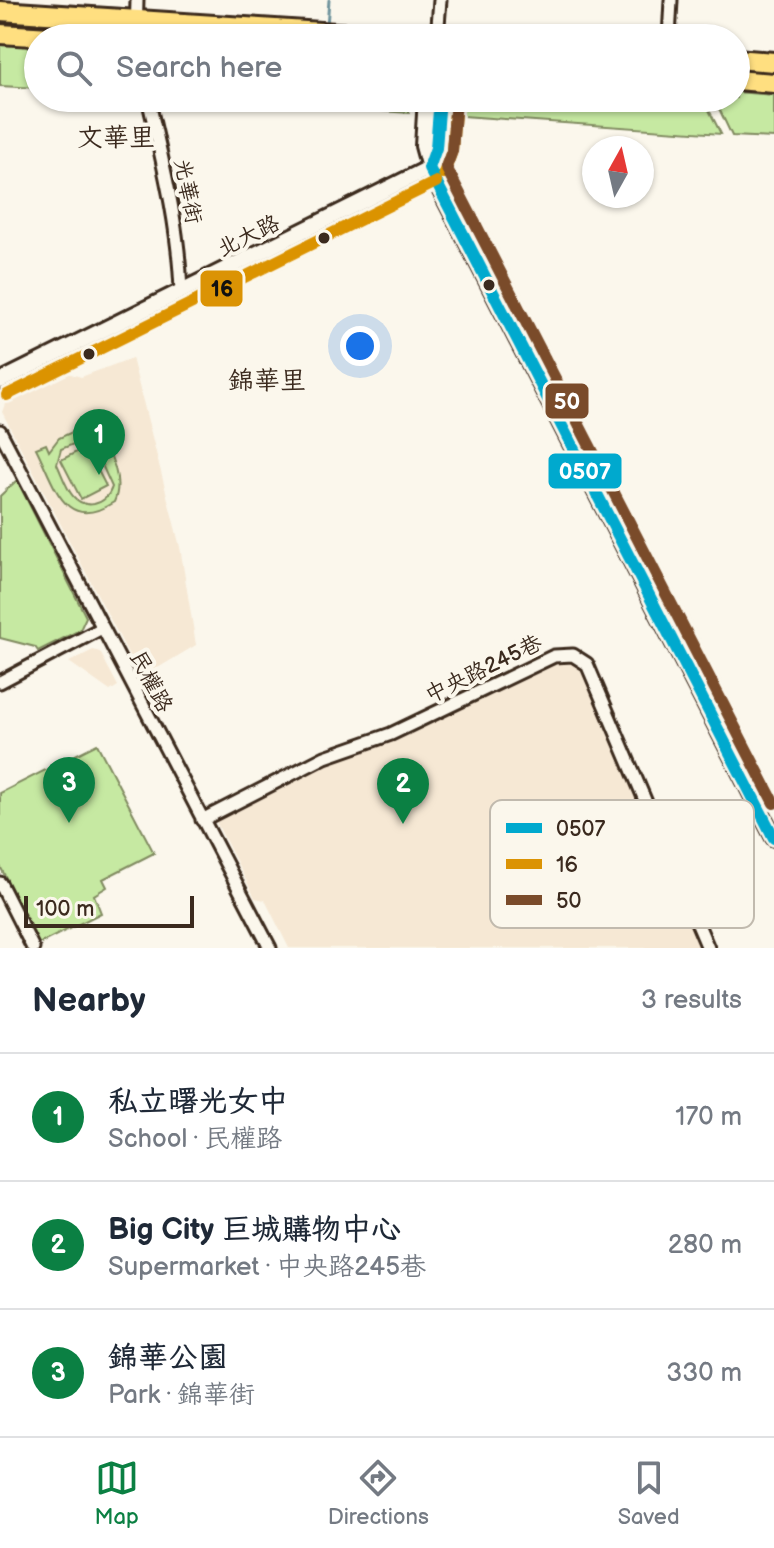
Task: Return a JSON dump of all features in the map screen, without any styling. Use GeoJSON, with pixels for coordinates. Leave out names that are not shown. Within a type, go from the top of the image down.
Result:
{"type":"FeatureCollection","features":[{"type":"Feature","properties":{"kind":"main road"},"geometry":{"type":"LineString","coordinates":[[0,11],[98,24]]}},
{"type":"Feature","properties":{"kind":"main road"},"geometry":{"type":"LineString","coordinates":[[0,34],[24,35]]}},
{"type":"Feature","properties":{"kind":"main road"},"geometry":{"type":"LineString","coordinates":[[750,60],[774,62]]}},
{"type":"Feature","properties":{"kind":"main road"},"geometry":{"type":"LineString","coordinates":[[750,81],[774,83]]}},
{"type":"Feature","properties":{"kind":"street"},"geometry":{"type":"LineString","coordinates":[[136,24],[137,0]]}},
{"type":"Feature","properties":{"kind":"street"},"geometry":{"type":"LineString","coordinates":[[438,24],[440,0]]}},
{"type":"Feature","properties":{"kind":"street"},"geometry":{"type":"LineString","coordinates":[[670,24],[671,0]]}},
{"type":"Feature","properties":{"kind":"street","name":"光華街"},"geometry":{"type":"LineString","coordinates":[[151,112],[171,198],[181,292]]}},
{"type":"Feature","properties":{"kind":"street"},"geometry":{"type":"LineString","coordinates":[[425,112],[423,146],[429,168],[774,838]]}},
{"type":"Feature","properties":{"kind":"street"},"geometry":{"type":"LineString","coordinates":[[429,168],[436,148],[439,112]]}},
{"type":"Feature","properties":{"kind":"street","name":"北大路"},"geometry":{"type":"LineString","coordinates":[[0,381],[429,168]]}},
{"type":"Feature","properties":{"kind":"street","name":"民權路"},"geometry":{"type":"LineString","coordinates":[[0,431],[270,948]]}},
{"type":"Feature","properties":{"kind":"street"},"geometry":{"type":"LineString","coordinates":[[0,682],[102,628]]}},
{"type":"Feature","properties":{"kind":"street","name":"中央路245巷"},"geometry":{"type":"LineString","coordinates":[[202,820],[325,757],[391,734],[554,656],[573,655],[587,664],[645,800]]}},
{"type":"Feature","properties":{"kind":"street"},"geometry":{"type":"LineString","coordinates":[[0,883],[33,948]]}},
{"type":"Feature","properties":{"kind":"street","name":"中央路245巷"},"geometry":{"type":"LineString","coordinates":[[699,928],[708,948]]}},
{"type":"Feature","properties":{"kind":"shaded area"},"geometry":{"type":"Polygon","coordinates":[[[132,358],[180,547],[196,645],[141,678],[2,412],[9,393],[54,369],[81,377],[132,358]]]}},
{"type":"Feature","properties":{"kind":"shaded area"},"geometry":{"type":"Polygon","coordinates":[[[93,650],[100,652],[118,686],[110,691],[69,662],[93,650]]]}},
{"type":"Feature","properties":{"kind":"shaded area"},"geometry":{"type":"Polygon","coordinates":[[[563,659],[583,669],[616,736],[641,800],[490,800],[490,928],[692,928],[700,948],[289,948],[265,900],[255,898],[214,818],[325,756],[360,751],[563,659]]]}},
{"type":"Feature","properties":{"kind":"green space"},"geometry":{"type":"Polygon","coordinates":[[[0,39],[24,41],[24,87],[0,86],[0,39]]]}},
{"type":"Feature","properties":{"kind":"green space"},"geometry":{"type":"Polygon","coordinates":[[[750,93],[774,95],[774,138],[732,136],[721,112],[750,112],[750,93]]]}},
{"type":"Feature","properties":{"kind":"green space"},"geometry":{"type":"Polygon","coordinates":[[[449,112],[710,112],[721,134],[449,115],[449,112]]]}},
{"type":"Feature","properties":{"kind":"green space"},"geometry":{"type":"Polygon","coordinates":[[[72,432],[85,433],[103,444],[112,459],[117,477],[114,502],[83,512],[72,509],[63,501],[36,448],[46,444],[49,451],[59,438],[72,432]],[[81,441],[61,449],[57,464],[74,498],[86,504],[103,500],[112,487],[94,447],[81,441]]]}},
{"type":"Feature","properties":{"kind":"green space"},"geometry":{"type":"Polygon","coordinates":[[[86,447],[106,486],[81,499],[61,460],[86,447]]]}},
{"type":"Feature","properties":{"kind":"green space"},"geometry":{"type":"Polygon","coordinates":[[[17,480],[86,617],[80,630],[38,651],[35,647],[0,638],[0,496],[17,480]]]}},
{"type":"Feature","properties":{"kind":"green space"},"geometry":{"type":"Polygon","coordinates":[[[97,744],[154,853],[103,879],[107,887],[94,895],[101,913],[39,944],[0,866],[0,793],[97,744]]]}},
{"type":"Feature","properties":{"kind":"waterway"},"geometry":{"type":"LineString","coordinates":[[327,24],[329,0]]}},
{"type":"Feature","properties":{"kind":"transit line","name":"0507"},"geometry":{"type":"LineString","coordinates":[[439,112],[436,148],[429,168],[774,838]]}},
{"type":"Feature","properties":{"kind":"transit line","name":"16"},"geometry":{"type":"LineString","coordinates":[[444,173],[452,151],[455,112]]}},
{"type":"Feature","properties":{"kind":"transit line","name":"50"},"geometry":{"type":"LineString","coordinates":[[455,112],[452,151],[446,167],[774,803]]}},
{"type":"Feature","properties":{"kind":"transit line","name":"16"},"geometry":{"type":"LineString","coordinates":[[7,395],[436,182]]}},
{"type":"Feature","properties":{"kind":"place","name":"私立曙光女中"},"geometry":{"type":"Point","coordinates":[99,475]}},
{"type":"Feature","properties":{"kind":"place","name":"錦華公園"},"geometry":{"type":"Point","coordinates":[69,823]}},
{"type":"Feature","properties":{"kind":"place","name":"Big City 巨城購物中心"},"geometry":{"type":"Point","coordinates":[403,824]}},
{"type":"Feature","properties":{"kind":"district","name":"文華里"},"geometry":{"type":"Point","coordinates":[116,137]}},
{"type":"Feature","properties":{"kind":"district","name":"錦華里"},"geometry":{"type":"Point","coordinates":[267,380]}}]}
